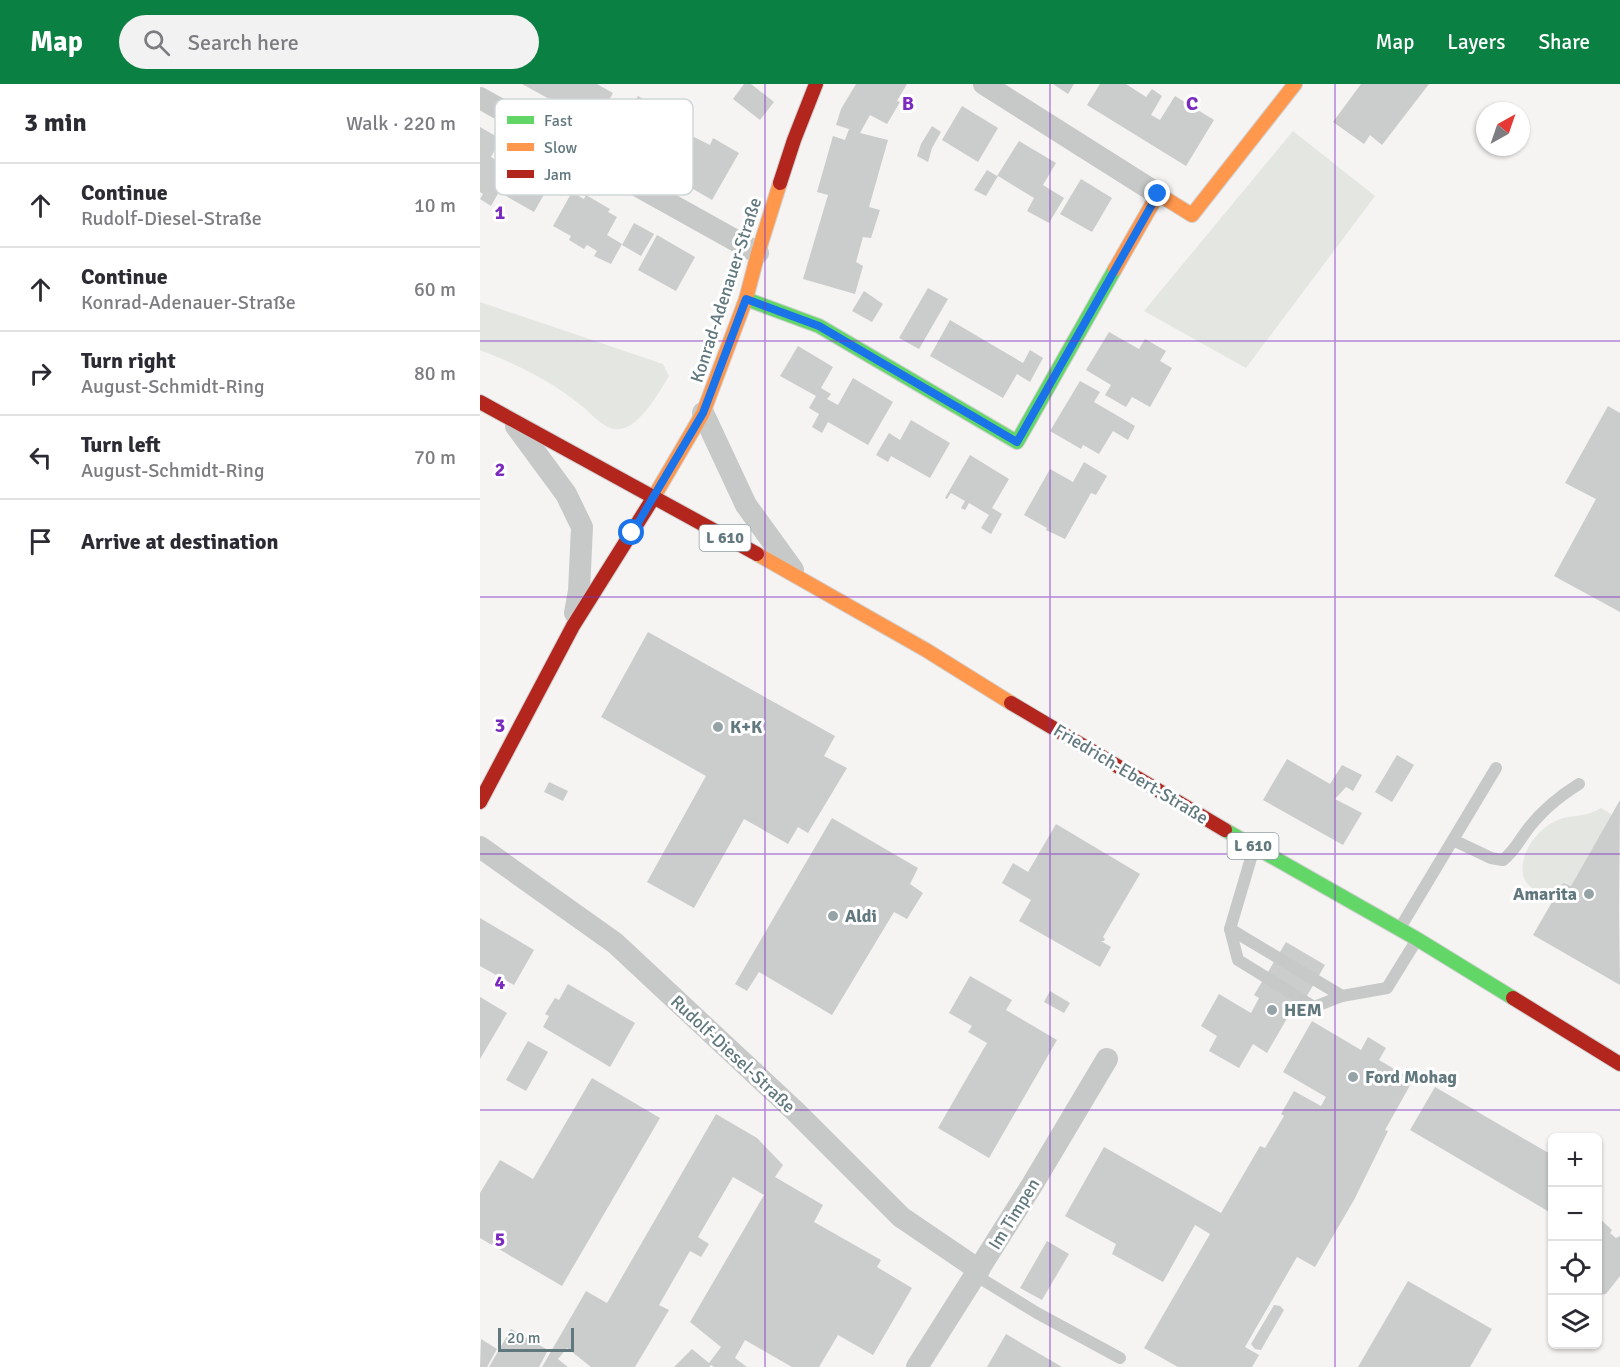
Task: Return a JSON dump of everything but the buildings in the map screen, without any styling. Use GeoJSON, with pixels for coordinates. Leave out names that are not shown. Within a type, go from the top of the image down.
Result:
{"type":"FeatureCollection","features":[{"type":"Feature","properties":{"kind":"street","name":"Konrad-Adenauer-Straße"},"geometry":{"type":"LineString","coordinates":[[653,499],[703,413],[746,299],[758,253],[794,140],[816,84]]}},
{"type":"Feature","properties":{"kind":"street"},"geometry":{"type":"LineString","coordinates":[[984,84],[1192,215],[1295,84]]}},
{"type":"Feature","properties":{"kind":"street"},"geometry":{"type":"LineString","coordinates":[[480,98],[495,106]]}},
{"type":"Feature","properties":{"kind":"street"},"geometry":{"type":"LineString","coordinates":[[746,299],[819,326],[1017,442],[1158,194]]}},
{"type":"Feature","properties":{"kind":"street"},"geometry":{"type":"LineString","coordinates":[[654,195],[758,253]]}},
{"type":"Feature","properties":{"kind":"street","name":"Friedrich-Ebert-Straße"},"geometry":{"type":"LineString","coordinates":[[480,402],[797,576],[926,650],[987,689],[1254,847],[1417,939],[1620,1064]]}},
{"type":"Feature","properties":{"kind":"street","name":"Friedrich-Ebert-Straße"},"geometry":{"type":"LineString","coordinates":[[703,413],[746,504],[797,576]]}},
{"type":"Feature","properties":{"kind":"street"},"geometry":{"type":"LineString","coordinates":[[512,420],[566,494],[582,527],[579,591],[573,626]]}},
{"type":"Feature","properties":{"kind":"street"},"geometry":{"type":"LineString","coordinates":[[480,802],[573,626],[653,499]]}},
{"type":"Feature","properties":{"kind":"street","name":"Rudolf-Diesel-Straße"},"geometry":{"type":"LineString","coordinates":[[480,847],[615,944],[796,1112],[901,1216],[977,1273]]}},
{"type":"Feature","properties":{"kind":"street","name":"Im Timpen"},"geometry":{"type":"LineString","coordinates":[[917,1367],[1107,1059]]}},
{"type":"Feature","properties":{"kind":"lane"},"geometry":{"type":"LineString","coordinates":[[1400,929],[1496,768]]}},
{"type":"Feature","properties":{"kind":"lane"},"geometry":{"type":"LineString","coordinates":[[1453,840],[1491,858],[1503,860],[1515,850],[1524,834],[1552,804],[1579,784]]}},
{"type":"Feature","properties":{"kind":"lane"},"geometry":{"type":"LineString","coordinates":[[1254,847],[1230,930],[1238,960],[1314,1007],[1342,996],[1387,988],[1417,939]]}},
{"type":"Feature","properties":{"kind":"lane"},"geometry":{"type":"LineString","coordinates":[[1230,930],[1342,996]]}},
{"type":"Feature","properties":{"kind":"lane"},"geometry":{"type":"LineString","coordinates":[[977,1273],[1037,1313],[1120,1359]]}},
{"type":"Feature","properties":{"kind":"shaded area"},"geometry":{"type":"Polygon","coordinates":[[[1293,131],[1375,196],[1246,368],[1144,311],[1293,131]]]}},
{"type":"Feature","properties":{"kind":"shaded area"},"geometry":{"type":"Polygon","coordinates":[[[480,302],[663,364],[669,376],[642,416],[627,427],[614,429],[599,421],[546,381],[480,350],[480,302]]]}},
{"type":"Feature","properties":{"kind":"shaded area"},"geometry":{"type":"Polygon","coordinates":[[[1601,808],[1612,815],[1571,886],[1563,883],[1553,901],[1532,889],[1524,878],[1523,870],[1523,861],[1530,844],[1542,830],[1556,821],[1588,814],[1601,808]]]}},
{"type":"Feature","properties":{"kind":"traffic: fast"},"geometry":{"type":"LineString","coordinates":[[746,299],[819,326],[1017,442],[1115,269]]}},
{"type":"Feature","properties":{"kind":"traffic: fast"},"geometry":{"type":"LineString","coordinates":[[1225,830],[1417,939],[1513,998]]}},
{"type":"Feature","properties":{"kind":"traffic: slow"},"geometry":{"type":"LineString","coordinates":[[1115,269],[1158,194],[1192,215],[1295,84]]}},
{"type":"Feature","properties":{"kind":"traffic: slow"},"geometry":{"type":"LineString","coordinates":[[652,500],[703,413],[746,299],[780,183]]}},
{"type":"Feature","properties":{"kind":"traffic: slow"},"geometry":{"type":"LineString","coordinates":[[757,554],[926,650],[1011,703]]}},
{"type":"Feature","properties":{"kind":"traffic: jam"},"geometry":{"type":"LineString","coordinates":[[780,183],[816,84]]}},
{"type":"Feature","properties":{"kind":"traffic: jam"},"geometry":{"type":"LineString","coordinates":[[480,402],[757,554]]}},
{"type":"Feature","properties":{"kind":"traffic: jam"},"geometry":{"type":"LineString","coordinates":[[480,802],[573,626],[652,500]]}},
{"type":"Feature","properties":{"kind":"traffic: jam"},"geometry":{"type":"LineString","coordinates":[[1011,703],[1225,830]]}},
{"type":"Feature","properties":{"kind":"traffic: jam"},"geometry":{"type":"LineString","coordinates":[[1513,998],[1620,1064]]}},
{"type":"Feature","properties":{"kind":"place","name":"K+K"},"geometry":{"type":"Point","coordinates":[718,727]}},
{"type":"Feature","properties":{"kind":"place","name":"Amarita"},"geometry":{"type":"Point","coordinates":[1589,894]}},
{"type":"Feature","properties":{"kind":"place","name":"Aldi"},"geometry":{"type":"Point","coordinates":[833,916]}},
{"type":"Feature","properties":{"kind":"place","name":"HEM"},"geometry":{"type":"Point","coordinates":[1272,1010]}},
{"type":"Feature","properties":{"kind":"place","name":"Ford Mohag"},"geometry":{"type":"Point","coordinates":[1353,1077]}},
{"type":"Feature","properties":{"kind":"route"},"geometry":{"type":"LineString","coordinates":[[632,533],[703,413],[746,299],[819,326],[1017,442],[1158,194]]}}]}
